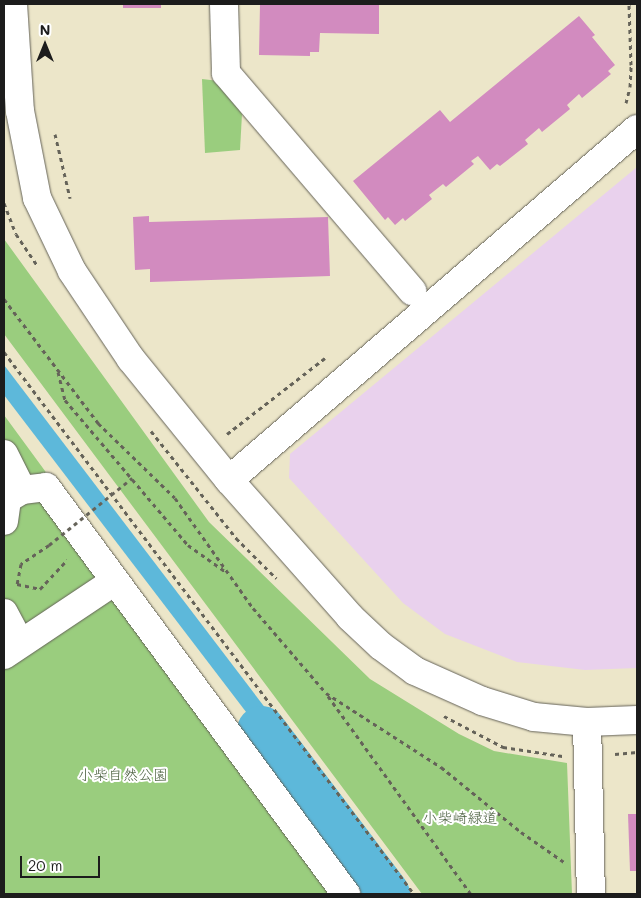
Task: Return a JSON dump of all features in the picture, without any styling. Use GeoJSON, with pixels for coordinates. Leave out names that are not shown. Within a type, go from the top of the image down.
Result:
{"type":"FeatureCollection","features":[{"type":"Feature","properties":{"kind":"street"},"geometry":{"type":"LineString","coordinates":[[13,4],[10,63],[37,198],[72,272],[131,359],[229,480],[350,617],[381,646],[415,671],[482,700],[534,717],[588,722],[637,720]]}},
{"type":"Feature","properties":{"kind":"street"},"geometry":{"type":"LineString","coordinates":[[224,4],[226,74],[412,291]]}},
{"type":"Feature","properties":{"kind":"street"},"geometry":{"type":"LineString","coordinates":[[229,480],[631,119]]}},
{"type":"Feature","properties":{"kind":"street"},"geometry":{"type":"LineString","coordinates":[[4,454],[22,490]]}},
{"type":"Feature","properties":{"kind":"street"},"geometry":{"type":"LineString","coordinates":[[4,521],[7,499],[22,490],[46,487],[346,894]]}},
{"type":"Feature","properties":{"kind":"street"},"geometry":{"type":"LineString","coordinates":[[4,613],[12,649],[115,581]]}},
{"type":"Feature","properties":{"kind":"street"},"geometry":{"type":"LineString","coordinates":[[588,722],[591,887]]}},
{"type":"Feature","properties":{"kind":"path"},"geometry":{"type":"LineString","coordinates":[[629,4],[631,119]]}},
{"type":"Feature","properties":{"kind":"path"},"geometry":{"type":"LineString","coordinates":[[4,299],[98,422],[175,498],[253,608],[326,693],[471,894]]}},
{"type":"Feature","properties":{"kind":"path"},"geometry":{"type":"LineString","coordinates":[[4,352],[414,894]]}},
{"type":"Feature","properties":{"kind":"path"},"geometry":{"type":"LineString","coordinates":[[226,434],[327,357]]}},
{"type":"Feature","properties":{"kind":"path"},"geometry":{"type":"LineString","coordinates":[[57,369],[65,400],[188,544],[230,575]]}},
{"type":"Feature","properties":{"kind":"path"},"geometry":{"type":"LineString","coordinates":[[71,556],[40,589],[17,584],[21,564],[48,545],[132,478]]}},
{"type":"Feature","properties":{"kind":"path"},"geometry":{"type":"LineString","coordinates":[[326,693],[441,767],[591,887]]}},
{"type":"Feature","properties":{"kind":"shaded area"},"geometry":{"type":"Polygon","coordinates":[[[637,167],[637,668],[585,670],[517,662],[445,634],[403,603],[289,478],[290,454],[637,167]]]}},
{"type":"Feature","properties":{"kind":"green space"},"geometry":{"type":"Polygon","coordinates":[[[202,79],[219,81],[242,114],[240,150],[205,153],[202,79]]]}},
{"type":"Feature","properties":{"kind":"green space","name":"小柴崎緑道"},"geometry":{"type":"Polygon","coordinates":[[[4,239],[209,522],[370,679],[459,734],[494,751],[567,763],[572,894],[422,894],[4,334],[4,239]]]}},
{"type":"Feature","properties":{"kind":"green space","name":"小柴自然公園"},"geometry":{"type":"Polygon","coordinates":[[[4,415],[133,591],[365,894],[4,894],[4,415]]]}},
{"type":"Feature","properties":{"kind":"water"},"geometry":{"type":"Polygon","coordinates":[[[4,365],[407,894],[385,894],[4,395],[4,365]]]}},
{"type":"Feature","properties":{"kind":"building"},"geometry":{"type":"Polygon","coordinates":[[[123,4],[161,4],[161,8],[123,8],[123,4]]]}},
{"type":"Feature","properties":{"kind":"building"},"geometry":{"type":"Polygon","coordinates":[[[260,4],[379,4],[379,34],[320,33],[319,52],[310,52],[310,56],[259,55],[260,4]]]}},
{"type":"Feature","properties":{"kind":"building"},"geometry":{"type":"Polygon","coordinates":[[[579,16],[595,35],[592,37],[615,65],[608,71],[611,74],[582,98],[579,94],[567,105],[570,109],[542,132],[539,128],[525,140],[528,144],[500,166],[497,164],[490,170],[478,156],[471,161],[474,164],[446,187],[443,184],[429,195],[432,199],[405,221],[403,218],[395,225],[388,217],[385,220],[353,181],[440,110],[450,122],[579,16]]]}},
{"type":"Feature","properties":{"kind":"building"},"geometry":{"type":"Polygon","coordinates":[[[149,216],[149,222],[328,217],[330,276],[150,282],[150,269],[135,270],[133,217],[149,216]]]}},
{"type":"Feature","properties":{"kind":"building"},"geometry":{"type":"Polygon","coordinates":[[[628,814],[637,814],[637,871],[630,871],[628,814]]]}},
{"type":"Feature","properties":{"kind":"waterway"},"geometry":{"type":"LineString","coordinates":[[261,730],[385,894]]}}]}
